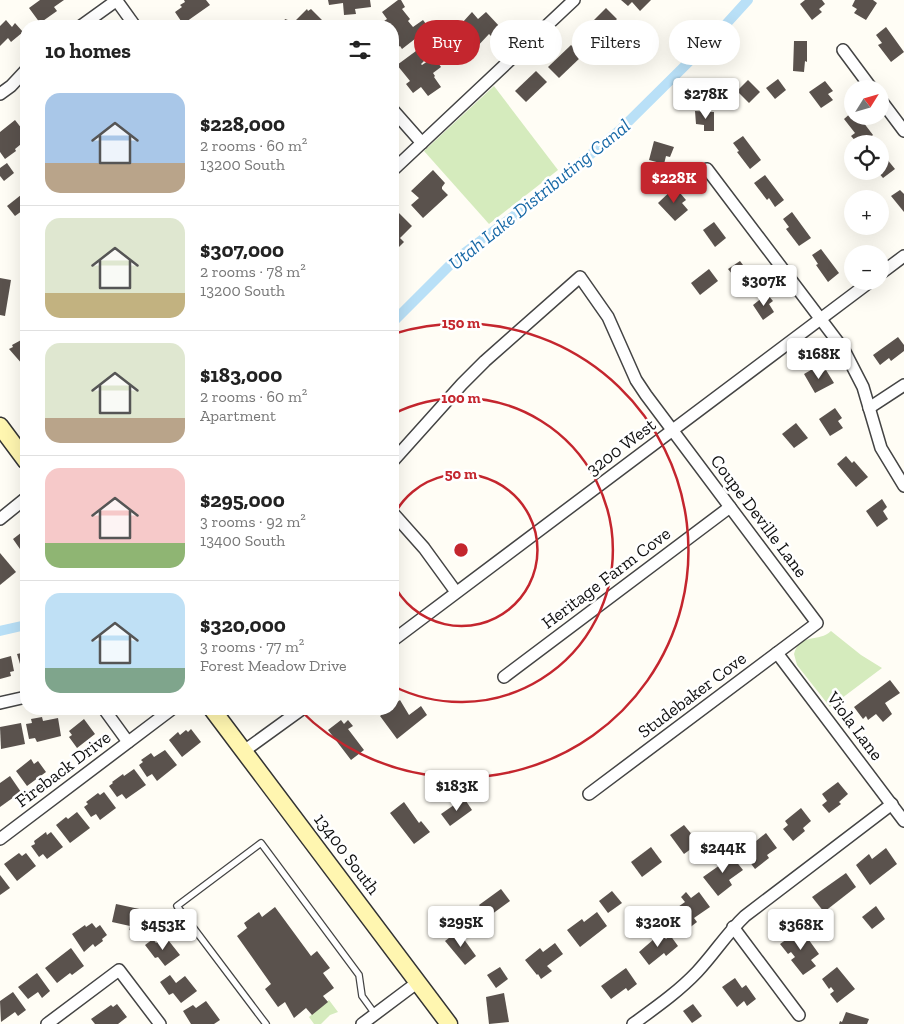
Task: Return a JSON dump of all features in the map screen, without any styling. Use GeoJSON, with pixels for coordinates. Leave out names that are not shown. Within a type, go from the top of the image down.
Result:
{"type":"FeatureCollection","features":[{"type":"Feature","properties":{"kind":"main road"},"geometry":{"type":"LineString","coordinates":[[0,426],[20,453]]}},
{"type":"Feature","properties":{"kind":"main road","name":"13400 South"},"geometry":{"type":"LineString","coordinates":[[216,715],[449,1024]]}},
{"type":"Feature","properties":{"kind":"street"},"geometry":{"type":"LineString","coordinates":[[89,20],[117,0],[131,20]]}},
{"type":"Feature","properties":{"kind":"street"},"geometry":{"type":"LineString","coordinates":[[399,164],[574,0]]}},
{"type":"Feature","properties":{"kind":"street"},"geometry":{"type":"LineString","coordinates":[[843,50],[865,80]]}},
{"type":"Feature","properties":{"kind":"street"},"geometry":{"type":"LineString","coordinates":[[0,94],[20,76]]}},
{"type":"Feature","properties":{"kind":"street"},"geometry":{"type":"LineString","coordinates":[[889,111],[904,131]]}},
{"type":"Feature","properties":{"kind":"street"},"geometry":{"type":"LineString","coordinates":[[399,116],[422,143]]}},
{"type":"Feature","properties":{"kind":"street"},"geometry":{"type":"LineString","coordinates":[[707,169],[844,350],[863,387],[881,448],[904,486]]}},
{"type":"Feature","properties":{"kind":"street"},"geometry":{"type":"LineString","coordinates":[[889,267],[904,256]]}},
{"type":"Feature","properties":{"kind":"street","name":"Coupe Deville Lane"},"geometry":{"type":"LineString","coordinates":[[399,454],[485,361],[580,277],[608,317],[636,380],[646,395],[817,623]]}},
{"type":"Feature","properties":{"kind":"street","name":"3200 West"},"geometry":{"type":"LineString","coordinates":[[399,635],[859,290]]}},
{"type":"Feature","properties":{"kind":"street"},"geometry":{"type":"LineString","coordinates":[[869,408],[881,402],[904,384]]}},
{"type":"Feature","properties":{"kind":"street"},"geometry":{"type":"LineString","coordinates":[[0,519],[20,503]]}},
{"type":"Feature","properties":{"kind":"street","name":"Heritage Farm Cove"},"geometry":{"type":"LineString","coordinates":[[504,677],[730,507]]}},
{"type":"Feature","properties":{"kind":"street"},"geometry":{"type":"LineString","coordinates":[[399,520],[424,548],[456,592]]}},
{"type":"Feature","properties":{"kind":"street","name":"Studebaker Cove"},"geometry":{"type":"LineString","coordinates":[[589,794],[817,623]]}},
{"type":"Feature","properties":{"kind":"street","name":"Viola Lane"},"geometry":{"type":"LineString","coordinates":[[777,652],[904,821]]}},
{"type":"Feature","properties":{"kind":"street"},"geometry":{"type":"LineString","coordinates":[[0,703],[20,699]]}},
{"type":"Feature","properties":{"kind":"street"},"geometry":{"type":"LineString","coordinates":[[108,715],[128,742]]}},
{"type":"Feature","properties":{"kind":"street","name":"Fireback Drive"},"geometry":{"type":"LineString","coordinates":[[0,839],[164,715]]}},
{"type":"Feature","properties":{"kind":"street"},"geometry":{"type":"LineString","coordinates":[[244,752],[294,715]]}},
{"type":"Feature","properties":{"kind":"street"},"geometry":{"type":"LineString","coordinates":[[633,1024],[683,986],[698,971],[733,927],[759,904],[892,804]]}},
{"type":"Feature","properties":{"kind":"street"},"geometry":{"type":"LineString","coordinates":[[733,927],[799,1015]]}},
{"type":"Feature","properties":{"kind":"street"},"geometry":{"type":"LineString","coordinates":[[48,1024],[119,970],[160,1024]]}},
{"type":"Feature","properties":{"kind":"street"},"geometry":{"type":"LineString","coordinates":[[362,1024],[418,982]]}},
{"type":"Feature","properties":{"kind":"lane"},"geometry":{"type":"LineString","coordinates":[[266,1024],[177,906],[261,844],[359,975],[362,996],[375,1014]]}},
{"type":"Feature","properties":{"kind":"green space"},"geometry":{"type":"Polygon","coordinates":[[[494,86],[558,170],[489,224],[424,151],[494,86]]]}},
{"type":"Feature","properties":{"kind":"green space"},"geometry":{"type":"Polygon","coordinates":[[[831,631],[861,655],[882,668],[830,707],[797,665],[794,654],[797,647],[805,640],[821,637],[831,631]]]}},
{"type":"Feature","properties":{"kind":"green space"},"geometry":{"type":"Polygon","coordinates":[[[329,1000],[338,1012],[330,1015],[321,1024],[314,1024],[309,1017],[329,1000]]]}},
{"type":"Feature","properties":{"kind":"building"},"geometry":{"type":"Polygon","coordinates":[[[40,0],[64,0],[54,7],[57,11],[44,20],[38,20],[29,8],[40,0]]]}},
{"type":"Feature","properties":{"kind":"building"},"geometry":{"type":"Polygon","coordinates":[[[184,0],[206,0],[210,5],[189,20],[180,20],[175,12],[185,2],[184,0]]]}},
{"type":"Feature","properties":{"kind":"building"},"geometry":{"type":"Polygon","coordinates":[[[328,0],[370,0],[371,7],[355,9],[356,14],[344,15],[343,3],[329,5],[328,0]]]}},
{"type":"Feature","properties":{"kind":"building"},"geometry":{"type":"Polygon","coordinates":[[[398,0],[401,0],[405,7],[402,9],[410,19],[408,21],[414,26],[414,40],[402,49],[399,46],[399,20],[386,20],[387,19],[382,12],[398,0]]]}},
{"type":"Feature","properties":{"kind":"building"},"geometry":{"type":"Polygon","coordinates":[[[621,0],[651,0],[640,11],[632,2],[628,6],[621,0]]]}},
{"type":"Feature","properties":{"kind":"building"},"geometry":{"type":"Polygon","coordinates":[[[805,0],[822,0],[825,4],[819,9],[822,12],[812,20],[800,4],[805,0]]]}},
{"type":"Feature","properties":{"kind":"building"},"geometry":{"type":"Polygon","coordinates":[[[855,0],[873,0],[877,3],[866,20],[854,13],[857,9],[852,6],[855,0]]]}},
{"type":"Feature","properties":{"kind":"building"},"geometry":{"type":"Polygon","coordinates":[[[606,8],[617,19],[616,20],[594,20],[606,8]]]}},
{"type":"Feature","properties":{"kind":"building"},"geometry":{"type":"Polygon","coordinates":[[[307,9],[308,11],[311,9],[322,20],[296,20],[307,9]]]}},
{"type":"Feature","properties":{"kind":"building"},"geometry":{"type":"Polygon","coordinates":[[[472,12],[478,19],[486,12],[494,20],[490,20],[490,35],[480,44],[480,20],[465,20],[472,12]]]}},
{"type":"Feature","properties":{"kind":"building"},"geometry":{"type":"Polygon","coordinates":[[[6,20],[12,27],[15,23],[20,29],[20,34],[11,42],[8,38],[0,46],[0,26],[6,20]]]}},
{"type":"Feature","properties":{"kind":"building"},"geometry":{"type":"Polygon","coordinates":[[[886,27],[904,52],[891,62],[878,45],[882,43],[876,35],[886,27]]]}},
{"type":"Feature","properties":{"kind":"building"},"geometry":{"type":"Polygon","coordinates":[[[794,41],[807,41],[807,62],[805,61],[804,72],[793,71],[794,41]]]}},
{"type":"Feature","properties":{"kind":"building"},"geometry":{"type":"Polygon","coordinates":[[[572,46],[573,65],[559,78],[548,67],[550,65],[562,65],[562,54],[572,46]]]}},
{"type":"Feature","properties":{"kind":"building"},"geometry":{"type":"Polygon","coordinates":[[[414,52],[414,65],[440,65],[441,67],[433,73],[441,87],[428,96],[421,87],[413,93],[406,84],[410,81],[399,67],[399,64],[414,52]]]}},
{"type":"Feature","properties":{"kind":"building"},"geometry":{"type":"Polygon","coordinates":[[[536,71],[547,82],[526,102],[515,91],[536,71]]]}},
{"type":"Feature","properties":{"kind":"building"},"geometry":{"type":"Polygon","coordinates":[[[778,79],[786,90],[775,99],[766,88],[778,79]]]}},
{"type":"Feature","properties":{"kind":"building"},"geometry":{"type":"Polygon","coordinates":[[[748,80],[760,92],[749,103],[737,91],[748,80]]]}},
{"type":"Feature","properties":{"kind":"building"},"geometry":{"type":"Polygon","coordinates":[[[825,81],[833,91],[828,94],[833,100],[821,108],[809,92],[825,81]]]}},
{"type":"Feature","properties":{"kind":"building"},"geometry":{"type":"Polygon","coordinates":[[[695,111],[714,112],[714,131],[704,131],[704,125],[696,124],[695,111]]]}},
{"type":"Feature","properties":{"kind":"building"},"geometry":{"type":"Polygon","coordinates":[[[15,120],[20,126],[20,145],[15,149],[16,151],[5,159],[0,152],[0,132],[15,120]]]}},
{"type":"Feature","properties":{"kind":"building"},"geometry":{"type":"Polygon","coordinates":[[[849,125],[865,125],[873,135],[852,135],[855,133],[849,125]]]}},
{"type":"Feature","properties":{"kind":"building"},"geometry":{"type":"Polygon","coordinates":[[[743,136],[761,160],[750,169],[737,152],[739,151],[733,143],[743,136]]]}},
{"type":"Feature","properties":{"kind":"building"},"geometry":{"type":"Polygon","coordinates":[[[654,141],[674,147],[670,157],[666,156],[664,164],[649,160],[654,141]]]}},
{"type":"Feature","properties":{"kind":"building"},"geometry":{"type":"Polygon","coordinates":[[[889,162],[895,169],[889,174],[889,162]]]}},
{"type":"Feature","properties":{"kind":"building"},"geometry":{"type":"Polygon","coordinates":[[[7,163],[14,173],[4,181],[0,176],[0,168],[7,163]]]}},
{"type":"Feature","properties":{"kind":"building"},"geometry":{"type":"Polygon","coordinates":[[[433,170],[445,183],[442,189],[448,195],[423,218],[411,205],[419,198],[411,191],[433,170]]]}},
{"type":"Feature","properties":{"kind":"building"},"geometry":{"type":"Polygon","coordinates":[[[765,175],[784,200],[775,207],[754,183],[765,175]]]}},
{"type":"Feature","properties":{"kind":"building"},"geometry":{"type":"Polygon","coordinates":[[[675,187],[686,200],[682,203],[688,210],[675,221],[658,203],[675,187]]]}},
{"type":"Feature","properties":{"kind":"building"},"geometry":{"type":"Polygon","coordinates":[[[900,190],[904,194],[904,212],[891,196],[900,190]]]}},
{"type":"Feature","properties":{"kind":"building"},"geometry":{"type":"Polygon","coordinates":[[[20,196],[20,212],[15,216],[7,206],[20,196]]]}},
{"type":"Feature","properties":{"kind":"building"},"geometry":{"type":"Polygon","coordinates":[[[792,212],[811,238],[799,246],[786,229],[789,227],[783,219],[792,212]]]}},
{"type":"Feature","properties":{"kind":"building"},"geometry":{"type":"Polygon","coordinates":[[[399,213],[412,226],[400,238],[404,242],[399,247],[399,213]]]}},
{"type":"Feature","properties":{"kind":"building"},"geometry":{"type":"Polygon","coordinates":[[[714,222],[726,238],[715,247],[703,230],[714,222]]]}},
{"type":"Feature","properties":{"kind":"building"},"geometry":{"type":"Polygon","coordinates":[[[821,249],[839,273],[828,282],[816,265],[818,264],[812,255],[821,249]]]}},
{"type":"Feature","properties":{"kind":"building"},"geometry":{"type":"Polygon","coordinates":[[[740,261],[752,277],[741,285],[728,269],[740,261]]]}},
{"type":"Feature","properties":{"kind":"building"},"geometry":{"type":"Polygon","coordinates":[[[709,269],[718,281],[700,295],[691,283],[709,269]]]}},
{"type":"Feature","properties":{"kind":"building"},"geometry":{"type":"Polygon","coordinates":[[[0,278],[11,280],[5,316],[0,315],[0,278]]]}},
{"type":"Feature","properties":{"kind":"building"},"geometry":{"type":"Polygon","coordinates":[[[767,294],[773,301],[769,304],[774,312],[763,320],[753,305],[767,294]]]}},
{"type":"Feature","properties":{"kind":"building"},"geometry":{"type":"Polygon","coordinates":[[[898,337],[904,345],[904,351],[891,361],[889,358],[880,365],[873,355],[898,337]]]}},
{"type":"Feature","properties":{"kind":"building"},"geometry":{"type":"Polygon","coordinates":[[[20,341],[20,362],[9,349],[13,347],[12,345],[20,341]]]}},
{"type":"Feature","properties":{"kind":"building"},"geometry":{"type":"Polygon","coordinates":[[[816,367],[819,374],[826,370],[834,383],[815,393],[804,374],[816,367]]]}},
{"type":"Feature","properties":{"kind":"building"},"geometry":{"type":"Polygon","coordinates":[[[835,408],[842,418],[838,421],[843,428],[830,436],[819,419],[835,408]]]}},
{"type":"Feature","properties":{"kind":"building"},"geometry":{"type":"Polygon","coordinates":[[[796,423],[808,438],[794,448],[782,434],[796,423]]]}},
{"type":"Feature","properties":{"kind":"building"},"geometry":{"type":"Polygon","coordinates":[[[846,456],[852,463],[854,461],[868,477],[856,487],[837,464],[846,456]]]}},
{"type":"Feature","properties":{"kind":"building"},"geometry":{"type":"Polygon","coordinates":[[[882,499],[887,507],[883,511],[888,519],[877,527],[866,511],[882,499]]]}},
{"type":"Feature","properties":{"kind":"building"},"geometry":{"type":"Polygon","coordinates":[[[20,534],[20,549],[13,539],[20,534]]]}},
{"type":"Feature","properties":{"kind":"building"},"geometry":{"type":"Polygon","coordinates":[[[0,553],[16,572],[0,585],[0,553]]]}},
{"type":"Feature","properties":{"kind":"building"},"geometry":{"type":"Polygon","coordinates":[[[20,653],[20,664],[17,654],[20,653]]]}},
{"type":"Feature","properties":{"kind":"building"},"geometry":{"type":"Polygon","coordinates":[[[11,656],[14,671],[10,672],[11,676],[0,679],[0,659],[11,656]]]}},
{"type":"Feature","properties":{"kind":"building"},"geometry":{"type":"Polygon","coordinates":[[[890,680],[900,693],[885,703],[892,714],[883,722],[876,714],[868,720],[866,716],[863,719],[854,707],[890,680]]]}},
{"type":"Feature","properties":{"kind":"building"},"geometry":{"type":"Polygon","coordinates":[[[399,701],[409,715],[421,706],[427,715],[397,739],[380,716],[399,715],[399,701]]]}},
{"type":"Feature","properties":{"kind":"building"},"geometry":{"type":"Polygon","coordinates":[[[42,717],[43,721],[58,718],[61,736],[37,742],[35,738],[29,739],[26,724],[32,723],[31,719],[42,717]]]}},
{"type":"Feature","properties":{"kind":"building"},"geometry":{"type":"Polygon","coordinates":[[[84,719],[95,734],[77,748],[69,737],[72,735],[69,731],[84,719]]]}},
{"type":"Feature","properties":{"kind":"building"},"geometry":{"type":"Polygon","coordinates":[[[341,720],[344,724],[348,720],[353,726],[348,729],[364,750],[351,760],[328,730],[341,720]]]}},
{"type":"Feature","properties":{"kind":"building"},"geometry":{"type":"Polygon","coordinates":[[[21,723],[25,744],[1,749],[0,727],[21,723]]]}},
{"type":"Feature","properties":{"kind":"building"},"geometry":{"type":"Polygon","coordinates":[[[191,729],[201,742],[182,757],[169,740],[178,732],[180,735],[186,730],[188,732],[191,729]]]}},
{"type":"Feature","properties":{"kind":"building"},"geometry":{"type":"Polygon","coordinates":[[[165,750],[177,765],[157,781],[152,774],[147,777],[139,765],[143,762],[141,760],[151,753],[154,757],[165,750]]]}},
{"type":"Feature","properties":{"kind":"building"},"geometry":{"type":"Polygon","coordinates":[[[31,759],[34,764],[38,761],[46,772],[27,786],[16,771],[31,759]]]}},
{"type":"Feature","properties":{"kind":"building"},"geometry":{"type":"Polygon","coordinates":[[[134,769],[146,785],[126,799],[122,794],[117,797],[109,786],[123,774],[124,776],[134,769]]]}},
{"type":"Feature","properties":{"kind":"building"},"geometry":{"type":"Polygon","coordinates":[[[10,776],[21,792],[0,807],[0,783],[10,776]]]}},
{"type":"Feature","properties":{"kind":"building"},"geometry":{"type":"Polygon","coordinates":[[[838,782],[848,794],[839,802],[841,804],[829,813],[822,805],[827,801],[822,794],[838,782]]]}},
{"type":"Feature","properties":{"kind":"building"},"geometry":{"type":"Polygon","coordinates":[[[104,792],[116,808],[100,820],[96,814],[91,817],[84,807],[88,804],[86,802],[98,793],[100,795],[104,792]]]}},
{"type":"Feature","properties":{"kind":"building"},"geometry":{"type":"Polygon","coordinates":[[[464,798],[472,810],[450,826],[441,814],[464,798]]]}},
{"type":"Feature","properties":{"kind":"building"},"geometry":{"type":"Polygon","coordinates":[[[404,802],[419,823],[421,821],[430,832],[414,844],[390,813],[404,802]]]}},
{"type":"Feature","properties":{"kind":"building"},"geometry":{"type":"Polygon","coordinates":[[[801,808],[811,821],[803,828],[805,831],[793,841],[783,829],[788,825],[785,821],[801,808]]]}},
{"type":"Feature","properties":{"kind":"building"},"geometry":{"type":"Polygon","coordinates":[[[77,812],[90,828],[70,843],[56,825],[66,817],[68,819],[77,812]]]}},
{"type":"Feature","properties":{"kind":"building"},"geometry":{"type":"Polygon","coordinates":[[[684,825],[699,843],[684,854],[670,835],[684,825]]]}},
{"type":"Feature","properties":{"kind":"building"},"geometry":{"type":"Polygon","coordinates":[[[46,832],[47,835],[51,832],[63,847],[47,859],[43,854],[39,857],[31,846],[35,844],[34,841],[46,832]]]}},
{"type":"Feature","properties":{"kind":"building"},"geometry":{"type":"Polygon","coordinates":[[[766,833],[777,848],[767,855],[769,858],[755,869],[746,857],[748,855],[745,850],[766,833]]]}},
{"type":"Feature","properties":{"kind":"building"},"geometry":{"type":"Polygon","coordinates":[[[651,847],[662,862],[642,877],[631,862],[651,847]]]}},
{"type":"Feature","properties":{"kind":"building"},"geometry":{"type":"Polygon","coordinates":[[[886,848],[897,864],[870,885],[856,865],[869,854],[872,859],[886,848]]]}},
{"type":"Feature","properties":{"kind":"building"},"geometry":{"type":"Polygon","coordinates":[[[19,853],[22,856],[26,853],[36,866],[17,881],[4,864],[19,853]]]}},
{"type":"Feature","properties":{"kind":"building"},"geometry":{"type":"Polygon","coordinates":[[[721,855],[725,860],[731,855],[743,870],[729,880],[732,885],[718,896],[703,877],[720,865],[715,859],[721,855]]]}},
{"type":"Feature","properties":{"kind":"building"},"geometry":{"type":"Polygon","coordinates":[[[846,873],[856,887],[824,912],[812,897],[846,873]]]}},
{"type":"Feature","properties":{"kind":"building"},"geometry":{"type":"Polygon","coordinates":[[[0,875],[10,888],[0,895],[0,875]]]}},
{"type":"Feature","properties":{"kind":"building"},"geometry":{"type":"Polygon","coordinates":[[[501,889],[510,901],[488,917],[479,905],[501,889]]]}},
{"type":"Feature","properties":{"kind":"building"},"geometry":{"type":"Polygon","coordinates":[[[612,891],[622,903],[608,913],[599,901],[612,891]]]}},
{"type":"Feature","properties":{"kind":"building"},"geometry":{"type":"Polygon","coordinates":[[[686,892],[691,898],[699,892],[710,907],[694,918],[697,922],[684,932],[673,917],[679,913],[675,909],[685,902],[681,897],[686,892]]]}},
{"type":"Feature","properties":{"kind":"building"},"geometry":{"type":"Polygon","coordinates":[[[116,904],[144,910],[142,921],[147,923],[145,933],[129,930],[130,926],[112,922],[116,904]]]}},
{"type":"Feature","properties":{"kind":"building"},"geometry":{"type":"Polygon","coordinates":[[[876,906],[885,919],[872,929],[862,917],[876,906]]]}},
{"type":"Feature","properties":{"kind":"building"},"geometry":{"type":"Polygon","coordinates":[[[275,907],[311,956],[317,951],[330,968],[323,973],[334,988],[323,996],[328,1002],[312,1015],[306,1008],[294,1018],[285,1002],[278,1007],[265,989],[271,984],[237,936],[247,928],[244,923],[259,912],[262,917],[275,907]]]}},
{"type":"Feature","properties":{"kind":"building"},"geometry":{"type":"Polygon","coordinates":[[[597,912],[607,926],[580,947],[567,930],[582,919],[584,922],[597,912]]]}},
{"type":"Feature","properties":{"kind":"building"},"geometry":{"type":"Polygon","coordinates":[[[92,923],[96,928],[100,925],[107,935],[95,947],[93,944],[84,952],[72,934],[85,925],[86,927],[92,923]]]}},
{"type":"Feature","properties":{"kind":"building"},"geometry":{"type":"Polygon","coordinates":[[[801,929],[819,954],[811,960],[816,966],[803,975],[791,960],[795,957],[791,952],[788,954],[780,944],[801,929]]]}},
{"type":"Feature","properties":{"kind":"building"},"geometry":{"type":"Polygon","coordinates":[[[458,931],[476,956],[465,965],[445,941],[458,931]]]}},
{"type":"Feature","properties":{"kind":"building"},"geometry":{"type":"Polygon","coordinates":[[[661,933],[666,939],[670,935],[678,946],[666,956],[664,953],[649,965],[639,952],[661,933]]]}},
{"type":"Feature","properties":{"kind":"building"},"geometry":{"type":"Polygon","coordinates":[[[165,936],[180,955],[165,966],[158,957],[155,958],[145,945],[153,939],[156,943],[165,936]]]}},
{"type":"Feature","properties":{"kind":"building"},"geometry":{"type":"Polygon","coordinates":[[[555,943],[563,954],[547,966],[552,971],[541,979],[525,960],[540,948],[543,952],[555,943]]]}},
{"type":"Feature","properties":{"kind":"building"},"geometry":{"type":"Polygon","coordinates":[[[71,948],[84,966],[72,975],[70,973],[57,983],[45,968],[71,948]]]}},
{"type":"Feature","properties":{"kind":"building"},"geometry":{"type":"Polygon","coordinates":[[[500,967],[508,979],[496,988],[487,975],[500,967]]]}},
{"type":"Feature","properties":{"kind":"building"},"geometry":{"type":"Polygon","coordinates":[[[837,967],[855,989],[837,1003],[830,994],[834,991],[831,987],[829,989],[822,979],[837,967]]]}},
{"type":"Feature","properties":{"kind":"building"},"geometry":{"type":"Polygon","coordinates":[[[626,968],[637,984],[628,991],[626,988],[611,999],[601,986],[626,968]]]}},
{"type":"Feature","properties":{"kind":"building"},"geometry":{"type":"Polygon","coordinates":[[[37,973],[50,991],[42,998],[38,992],[28,999],[18,987],[37,973]]]}},
{"type":"Feature","properties":{"kind":"building"},"geometry":{"type":"Polygon","coordinates":[[[170,975],[176,983],[185,976],[197,991],[181,1003],[173,993],[169,995],[160,982],[170,975]]]}},
{"type":"Feature","properties":{"kind":"building"},"geometry":{"type":"Polygon","coordinates":[[[735,978],[742,988],[746,985],[756,999],[747,1006],[744,1001],[737,1007],[722,987],[735,978]]]}},
{"type":"Feature","properties":{"kind":"building"},"geometry":{"type":"Polygon","coordinates":[[[13,992],[26,1010],[18,1016],[15,1012],[1,1022],[0,1001],[13,992]]]}},
{"type":"Feature","properties":{"kind":"building"},"geometry":{"type":"Polygon","coordinates":[[[504,993],[509,1022],[489,1024],[486,997],[504,993]]]}},
{"type":"Feature","properties":{"kind":"building"},"geometry":{"type":"Polygon","coordinates":[[[206,1001],[220,1020],[214,1024],[191,1024],[183,1011],[193,1005],[196,1008],[206,1001]]]}},
{"type":"Feature","properties":{"kind":"building"},"geometry":{"type":"Polygon","coordinates":[[[117,1004],[127,1017],[118,1024],[95,1024],[91,1019],[111,1005],[113,1007],[117,1004]]]}},
{"type":"Feature","properties":{"kind":"building"},"geometry":{"type":"Polygon","coordinates":[[[693,1004],[702,1016],[692,1023],[683,1011],[693,1004]]]}},
{"type":"Feature","properties":{"kind":"building"},"geometry":{"type":"Polygon","coordinates":[[[846,1012],[869,1019],[867,1024],[839,1024],[840,1021],[842,1022],[846,1012]]]}},
{"type":"Feature","properties":{"kind":"waterway","name":"Utah Lake Distributing Canal"},"geometry":{"type":"LineString","coordinates":[[399,316],[455,260],[547,191],[622,128],[718,33],[748,0]]}},
{"type":"Feature","properties":{"kind":"waterway","name":"Utah Lake Distributing Canal"},"geometry":{"type":"LineString","coordinates":[[0,631],[20,626]]}}]}
